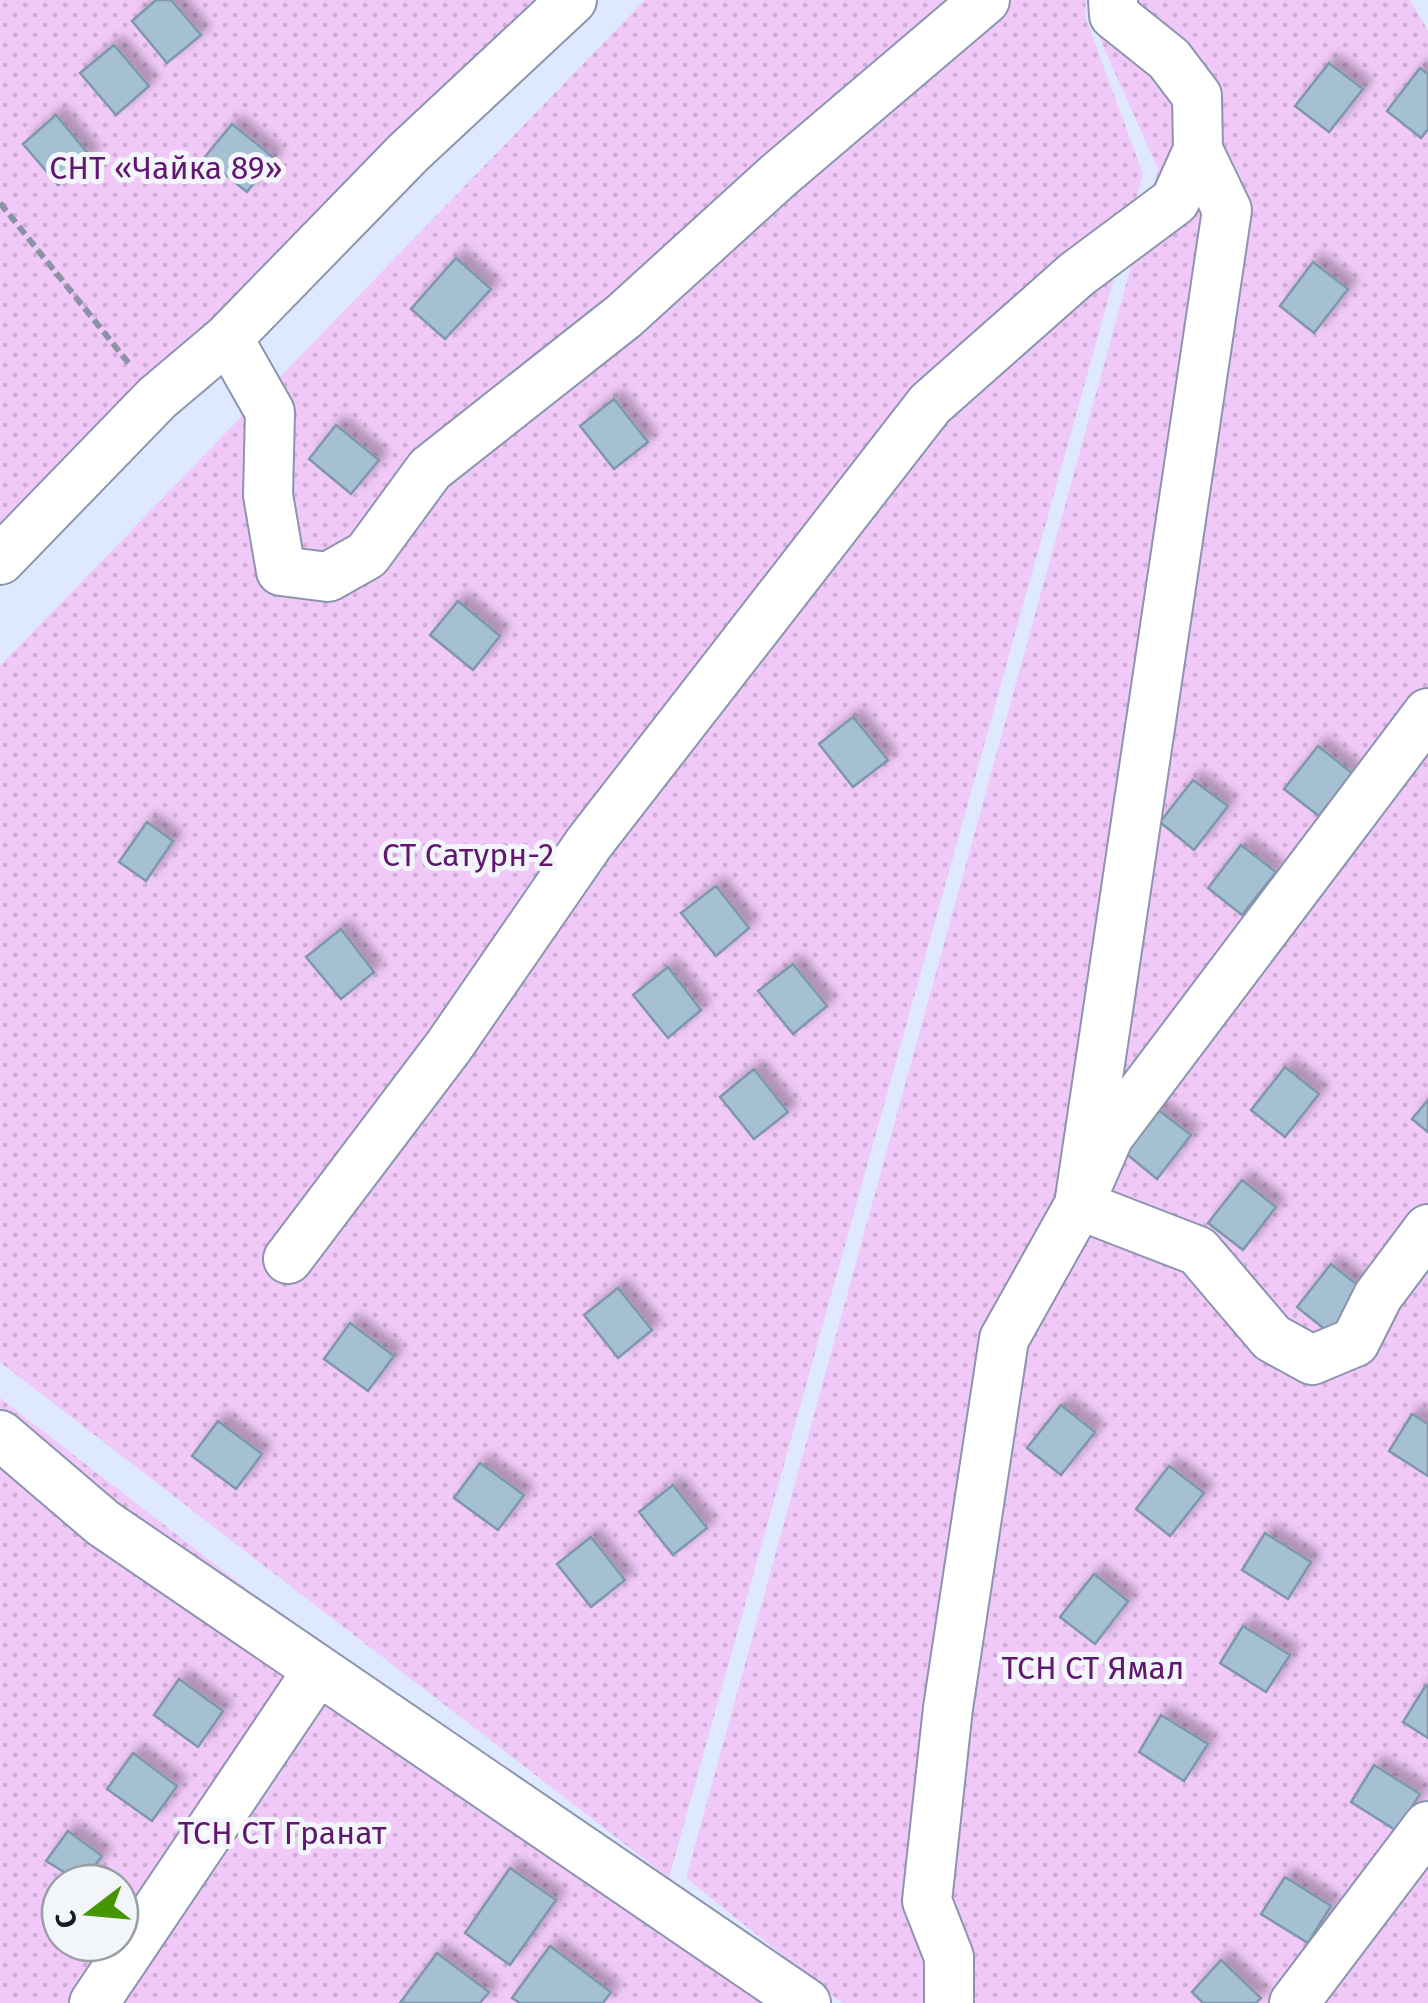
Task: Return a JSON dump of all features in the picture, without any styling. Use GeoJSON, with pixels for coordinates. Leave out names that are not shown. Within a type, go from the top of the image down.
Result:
{"type":"FeatureCollection","features":[{"type":"Feature","properties":{"kind":"street"},"geometry":{"type":"LineString","coordinates":[[0,560],[157,398],[228,338],[408,153],[572,0]]}},
{"type":"Feature","properties":{"kind":"street"},"geometry":{"type":"LineString","coordinates":[[228,338],[270,412],[268,495],[281,571],[328,577],[367,555],[430,468],[624,316],[779,175],[985,0]]}},
{"type":"Feature","properties":{"kind":"street"},"geometry":{"type":"LineString","coordinates":[[1080,1205],[1227,210],[1198,150],[1197,96],[1169,59],[1114,15],[1113,0]]}},
{"type":"Feature","properties":{"kind":"street"},"geometry":{"type":"LineString","coordinates":[[288,1259],[449,1046],[589,843],[930,404],[1077,274],[1175,200],[1198,150]]}},
{"type":"Feature","properties":{"kind":"street"},"geometry":{"type":"LineString","coordinates":[[949,2003],[949,1957],[927,1901],[948,1708],[1004,1339],[1080,1205],[1109,1136],[1428,713]]}},
{"type":"Feature","properties":{"kind":"street"},"geometry":{"type":"LineString","coordinates":[[1080,1205],[1198,1251],[1272,1338],[1312,1360],[1355,1342],[1378,1296],[1428,1229]]}},
{"type":"Feature","properties":{"kind":"street"},"geometry":{"type":"LineString","coordinates":[[0,1435],[103,1523],[806,2003]]}},
{"type":"Feature","properties":{"kind":"street"},"geometry":{"type":"LineString","coordinates":[[94,2003],[318,1670]]}},
{"type":"Feature","properties":{"kind":"street"},"geometry":{"type":"LineString","coordinates":[[1294,2003],[1428,1826]]}},
{"type":"Feature","properties":{"kind":"path"},"geometry":{"type":"LineString","coordinates":[[0,203],[157,398]]}},
{"type":"Feature","properties":{"kind":"green space","name":"СНТ «Чайка 89»"},"geometry":{"type":"Polygon","coordinates":[[[0,0],[553,0],[0,584],[0,0]]]}},
{"type":"Feature","properties":{"kind":"green space","name":"СТ Сатурн-2"},"geometry":{"type":"Polygon","coordinates":[[[645,0],[1086,0],[1085,16],[1143,174],[669,1878],[0,1362],[0,666],[645,0]]]}},
{"type":"Feature","properties":{"kind":"green space","name":"ТСН СТ Ямал"},"geometry":{"type":"Polygon","coordinates":[[[1101,0],[1410,0],[1428,31],[1428,2003],[842,2003],[686,1878],[1158,169],[1095,28],[1101,0]]]}},
{"type":"Feature","properties":{"kind":"green space","name":"ТСН СТ Гранат"},"geometry":{"type":"Polygon","coordinates":[[[0,1398],[782,2003],[0,2003],[0,1398]]]}},
{"type":"Feature","properties":{"kind":"building"},"geometry":{"type":"Polygon","coordinates":[[[156,0],[171,0],[201,35],[167,63],[132,21],[156,0]]]}},
{"type":"Feature","properties":{"kind":"building"},"geometry":{"type":"Polygon","coordinates":[[[114,45],[149,86],[116,115],[80,73],[114,45]]]}},
{"type":"Feature","properties":{"kind":"building"},"geometry":{"type":"Polygon","coordinates":[[[1329,63],[1363,89],[1329,132],[1295,106],[1329,63]]]}},
{"type":"Feature","properties":{"kind":"building"},"geometry":{"type":"Polygon","coordinates":[[[1420,68],[1428,74],[1428,129],[1421,138],[1387,111],[1420,68]]]}},
{"type":"Feature","properties":{"kind":"building"},"geometry":{"type":"Polygon","coordinates":[[[56,115],[91,157],[58,185],[23,144],[56,115]]]}},
{"type":"Feature","properties":{"kind":"building"},"geometry":{"type":"Polygon","coordinates":[[[232,124],[274,158],[247,192],[204,158],[232,124]]]}},
{"type":"Feature","properties":{"kind":"building"},"geometry":{"type":"Polygon","coordinates":[[[456,258],[491,289],[445,339],[411,309],[456,258]]]}},
{"type":"Feature","properties":{"kind":"building"},"geometry":{"type":"Polygon","coordinates":[[[1313,262],[1348,289],[1314,333],[1280,306],[1313,262]]]}},
{"type":"Feature","properties":{"kind":"building"},"geometry":{"type":"Polygon","coordinates":[[[614,399],[648,442],[614,469],[580,426],[614,399]]]}},
{"type":"Feature","properties":{"kind":"building"},"geometry":{"type":"Polygon","coordinates":[[[336,425],[379,460],[351,494],[309,459],[336,425]]]}},
{"type":"Feature","properties":{"kind":"building"},"geometry":{"type":"Polygon","coordinates":[[[458,601],[500,636],[473,670],[430,635],[458,601]]]}},
{"type":"Feature","properties":{"kind":"building"},"geometry":{"type":"Polygon","coordinates":[[[853,717],[888,760],[853,787],[819,744],[853,717]]]}},
{"type":"Feature","properties":{"kind":"building"},"geometry":{"type":"Polygon","coordinates":[[[1318,746],[1352,773],[1319,816],[1284,789],[1318,746]]]}},
{"type":"Feature","properties":{"kind":"building"},"geometry":{"type":"Polygon","coordinates":[[[1193,780],[1228,806],[1194,850],[1160,822],[1193,780]]]}},
{"type":"Feature","properties":{"kind":"building"},"geometry":{"type":"Polygon","coordinates":[[[147,822],[173,841],[146,881],[119,862],[147,822]]]}},
{"type":"Feature","properties":{"kind":"building"},"geometry":{"type":"Polygon","coordinates":[[[1241,845],[1276,872],[1242,915],[1208,888],[1241,845]]]}},
{"type":"Feature","properties":{"kind":"building"},"geometry":{"type":"Polygon","coordinates":[[[716,886],[749,928],[716,956],[681,913],[716,886]]]}},
{"type":"Feature","properties":{"kind":"building"},"geometry":{"type":"Polygon","coordinates":[[[341,929],[374,972],[341,999],[306,957],[341,929]]]}},
{"type":"Feature","properties":{"kind":"building"},"geometry":{"type":"Polygon","coordinates":[[[793,964],[827,1006],[793,1034],[758,991],[793,964]]]}},
{"type":"Feature","properties":{"kind":"building"},"geometry":{"type":"Polygon","coordinates":[[[668,967],[701,1010],[668,1038],[633,995],[668,967]]]}},
{"type":"Feature","properties":{"kind":"building"},"geometry":{"type":"Polygon","coordinates":[[[1285,1067],[1319,1094],[1285,1137],[1251,1110],[1285,1067]]]}},
{"type":"Feature","properties":{"kind":"building"},"geometry":{"type":"Polygon","coordinates":[[[754,1069],[788,1112],[754,1139],[720,1097],[754,1069]]]}},
{"type":"Feature","properties":{"kind":"building"},"geometry":{"type":"Polygon","coordinates":[[[1428,1100],[1428,1132],[1412,1119],[1428,1100]]]}},
{"type":"Feature","properties":{"kind":"building"},"geometry":{"type":"Polygon","coordinates":[[[1156,1108],[1191,1135],[1157,1179],[1123,1151],[1156,1108]]]}},
{"type":"Feature","properties":{"kind":"building"},"geometry":{"type":"Polygon","coordinates":[[[1242,1180],[1276,1207],[1243,1250],[1208,1223],[1242,1180]]]}},
{"type":"Feature","properties":{"kind":"building"},"geometry":{"type":"Polygon","coordinates":[[[1331,1264],[1365,1291],[1332,1335],[1297,1307],[1331,1264]]]}},
{"type":"Feature","properties":{"kind":"building"},"geometry":{"type":"Polygon","coordinates":[[[618,1288],[652,1330],[618,1358],[584,1315],[618,1288]]]}},
{"type":"Feature","properties":{"kind":"building"},"geometry":{"type":"Polygon","coordinates":[[[350,1323],[394,1356],[368,1391],[324,1359],[350,1323]]]}},
{"type":"Feature","properties":{"kind":"building"},"geometry":{"type":"Polygon","coordinates":[[[1061,1405],[1095,1432],[1061,1475],[1027,1448],[1061,1405]]]}},
{"type":"Feature","properties":{"kind":"building"},"geometry":{"type":"Polygon","coordinates":[[[1412,1414],[1428,1424],[1428,1476],[1389,1451],[1412,1414]]]}},
{"type":"Feature","properties":{"kind":"building"},"geometry":{"type":"Polygon","coordinates":[[[218,1421],[262,1454],[236,1489],[192,1456],[218,1421]]]}},
{"type":"Feature","properties":{"kind":"building"},"geometry":{"type":"Polygon","coordinates":[[[480,1463],[524,1495],[498,1530],[454,1498],[480,1463]]]}},
{"type":"Feature","properties":{"kind":"building"},"geometry":{"type":"Polygon","coordinates":[[[1169,1466],[1204,1493],[1170,1536],[1136,1509],[1169,1466]]]}},
{"type":"Feature","properties":{"kind":"building"},"geometry":{"type":"Polygon","coordinates":[[[673,1485],[707,1528],[673,1555],[639,1512],[673,1485]]]}},
{"type":"Feature","properties":{"kind":"building"},"geometry":{"type":"Polygon","coordinates":[[[1265,1533],[1311,1562],[1288,1599],[1242,1570],[1265,1533]]]}},
{"type":"Feature","properties":{"kind":"building"},"geometry":{"type":"Polygon","coordinates":[[[591,1537],[625,1580],[591,1607],[557,1564],[591,1537]]]}},
{"type":"Feature","properties":{"kind":"building"},"geometry":{"type":"Polygon","coordinates":[[[1094,1574],[1128,1601],[1095,1644],[1060,1617],[1094,1574]]]}},
{"type":"Feature","properties":{"kind":"building"},"geometry":{"type":"Polygon","coordinates":[[[1243,1626],[1290,1655],[1266,1692],[1220,1663],[1243,1626]]]}},
{"type":"Feature","properties":{"kind":"building"},"geometry":{"type":"Polygon","coordinates":[[[179,1679],[223,1711],[198,1747],[154,1715],[179,1679]]]}},
{"type":"Feature","properties":{"kind":"building"},"geometry":{"type":"Polygon","coordinates":[[[1428,1686],[1428,1738],[1403,1722],[1428,1686]]]}},
{"type":"Feature","properties":{"kind":"building"},"geometry":{"type":"Polygon","coordinates":[[[1161,1715],[1208,1744],[1184,1781],[1139,1752],[1161,1715]]]}},
{"type":"Feature","properties":{"kind":"building"},"geometry":{"type":"Polygon","coordinates":[[[133,1753],[177,1786],[152,1821],[107,1789],[133,1753]]]}},
{"type":"Feature","properties":{"kind":"building"},"geometry":{"type":"Polygon","coordinates":[[[1374,1765],[1420,1794],[1397,1831],[1351,1802],[1374,1765]]]}},
{"type":"Feature","properties":{"kind":"building"},"geometry":{"type":"Polygon","coordinates":[[[68,1831],[102,1856],[97,1863],[46,1861],[68,1831]]]}},
{"type":"Feature","properties":{"kind":"building"},"geometry":{"type":"Polygon","coordinates":[[[510,1868],[556,1900],[510,1965],[465,1933],[510,1868]]]}},
{"type":"Feature","properties":{"kind":"building"},"geometry":{"type":"Polygon","coordinates":[[[1285,1877],[1331,1906],[1308,1943],[1261,1914],[1285,1877]]]}},
{"type":"Feature","properties":{"kind":"building"},"geometry":{"type":"Polygon","coordinates":[[[550,1946],[611,1992],[603,2003],[520,2003],[512,1998],[550,1946]]]}},
{"type":"Feature","properties":{"kind":"building"},"geometry":{"type":"Polygon","coordinates":[[[437,1953],[489,1992],[480,2003],[400,2003],[437,1953]]]}},
{"type":"Feature","properties":{"kind":"building"},"geometry":{"type":"Polygon","coordinates":[[[1221,1960],[1261,1998],[1256,2003],[1203,2003],[1192,1992],[1221,1960]]]}}]}
